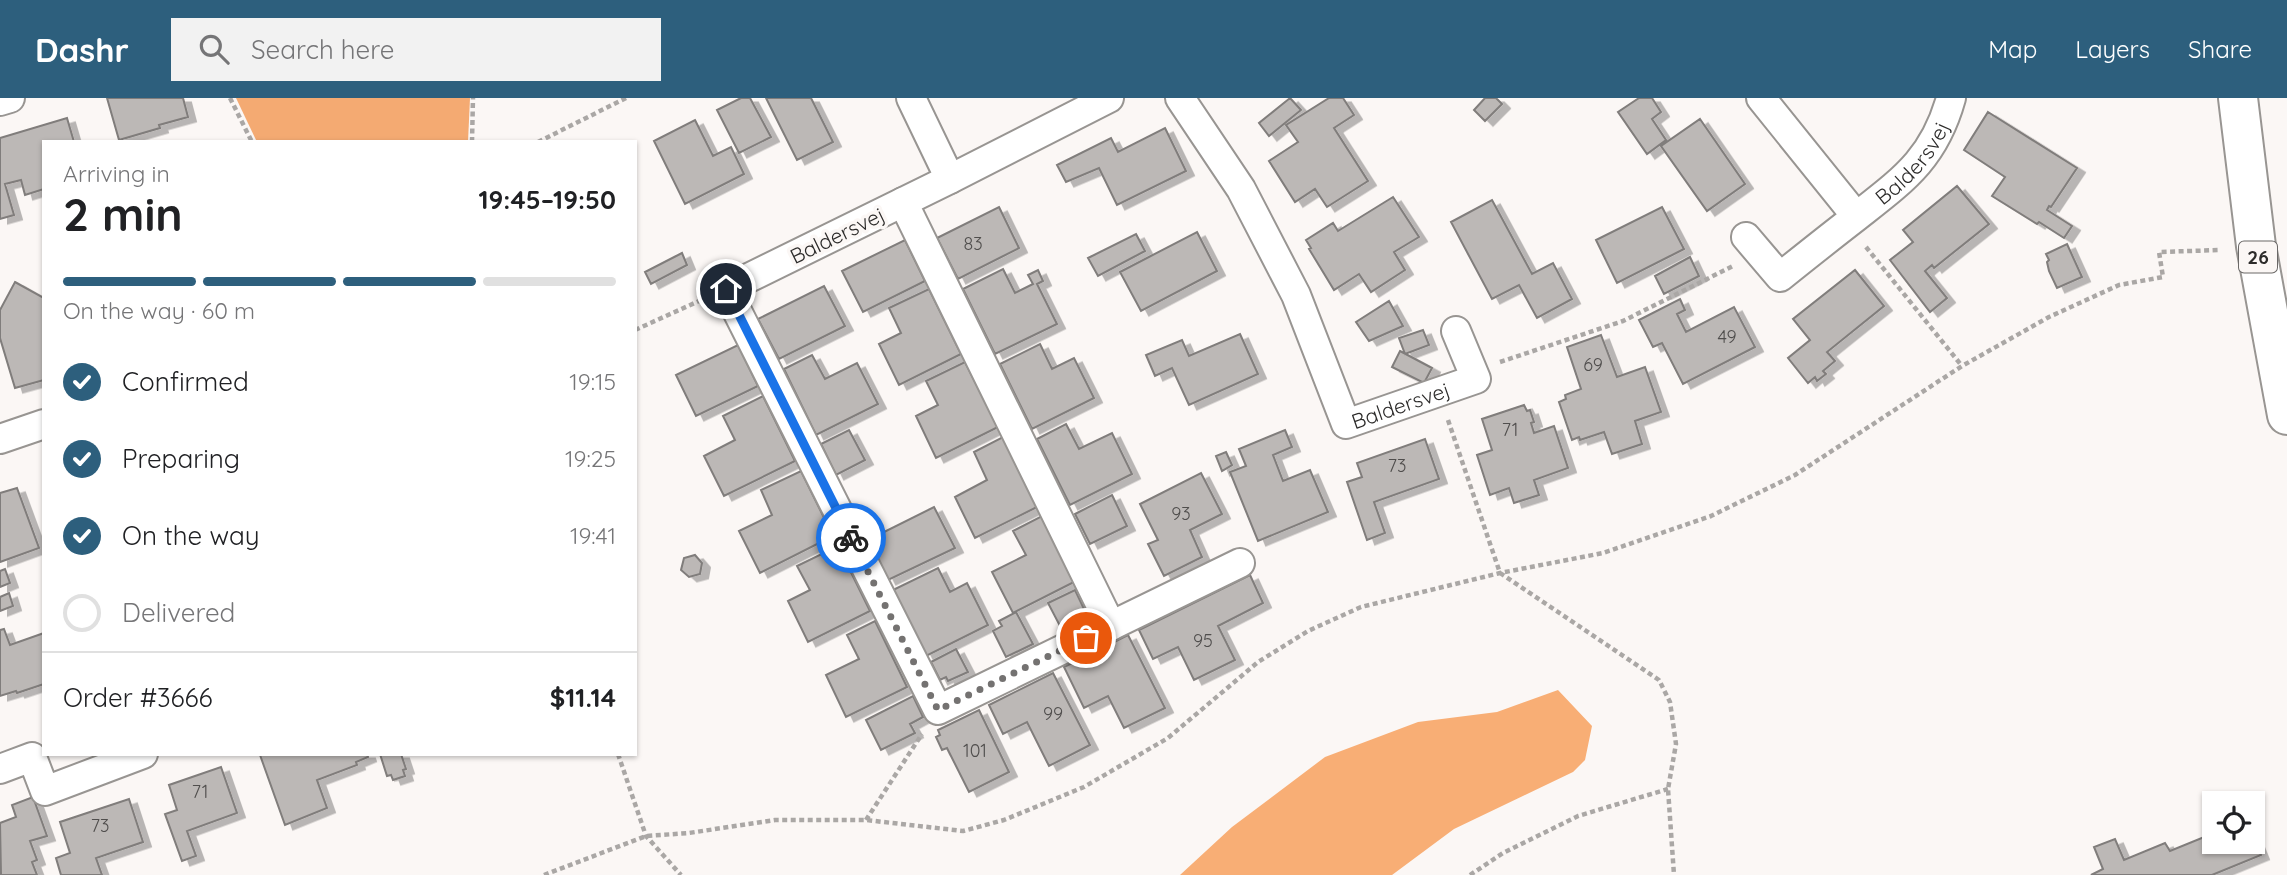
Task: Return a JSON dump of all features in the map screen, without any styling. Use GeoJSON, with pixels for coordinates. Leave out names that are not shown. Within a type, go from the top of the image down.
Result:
{"type":"FeatureCollection","features":[{"type":"Feature","properties":{"kind":"main road","name":"26"},"geometry":{"type":"LineString","coordinates":[[2238,98],[2256,246],[2287,415]]}},
{"type":"Feature","properties":{"kind":"street"},"geometry":{"type":"LineString","coordinates":[[0,101],[10,98]]}},
{"type":"Feature","properties":{"kind":"street"},"geometry":{"type":"LineString","coordinates":[[911,98],[950,179]]}},
{"type":"Feature","properties":{"kind":"street","name":"Baldersvej"},"geometry":{"type":"LineString","coordinates":[[726,289],[1109,98]]}},
{"type":"Feature","properties":{"kind":"street","name":"Baldersvej"},"geometry":{"type":"LineString","coordinates":[[1180,98],[1241,189],[1296,295],[1346,425],[1476,379],[1456,331]]}},
{"type":"Feature","properties":{"kind":"street","name":"Baldersvej"},"geometry":{"type":"LineString","coordinates":[[1761,98],[1856,216]]}},
{"type":"Feature","properties":{"kind":"street","name":"Baldersvej"},"geometry":{"type":"LineString","coordinates":[[1753,245],[1780,277],[1899,184],[1925,155],[1946,116],[1951,98]]}},
{"type":"Feature","properties":{"kind":"street","name":"Baldersvej"},"geometry":{"type":"LineString","coordinates":[[904,202],[1111,626]]}},
{"type":"Feature","properties":{"kind":"street"},"geometry":{"type":"LineString","coordinates":[[726,289],[938,710],[1240,563]]}},
{"type":"Feature","properties":{"kind":"street"},"geometry":{"type":"LineString","coordinates":[[0,439],[42,425]]}},
{"type":"Feature","properties":{"kind":"street"},"geometry":{"type":"LineString","coordinates":[[0,769],[32,757],[45,791],[138,756]]}},
{"type":"Feature","properties":{"kind":"path"},"geometry":{"type":"LineString","coordinates":[[230,98],[251,140]]}},
{"type":"Feature","properties":{"kind":"path"},"geometry":{"type":"LineString","coordinates":[[472,140],[473,98]]}},
{"type":"Feature","properties":{"kind":"path"},"geometry":{"type":"LineString","coordinates":[[542,140],[626,98]]}},
{"type":"Feature","properties":{"kind":"path"},"geometry":{"type":"LineString","coordinates":[[1856,216],[1856,235],[1962,366]]}},
{"type":"Feature","properties":{"kind":"path"},"geometry":{"type":"LineString","coordinates":[[1476,379],[1495,364],[1623,321],[1753,245]]}},
{"type":"Feature","properties":{"kind":"path"},"geometry":{"type":"LineString","coordinates":[[544,875],[559,867],[646,836],[689,833],[775,820],[866,820],[963,831],[1003,820],[1084,787],[1168,738],[1258,662],[1307,631],[1361,607],[1500,573],[1603,552],[1711,516],[1795,475],[1962,366],[2049,317],[2119,285],[2163,277],[2159,252],[2213,251],[2256,246]]}},
{"type":"Feature","properties":{"kind":"path"},"geometry":{"type":"LineString","coordinates":[[637,329],[726,289]]}},
{"type":"Feature","properties":{"kind":"path"},"geometry":{"type":"LineString","coordinates":[[1438,393],[1500,573],[1659,680],[1671,702],[1676,744],[1668,789],[1674,875]]}},
{"type":"Feature","properties":{"kind":"path"},"geometry":{"type":"LineString","coordinates":[[866,820],[938,710]]}},
{"type":"Feature","properties":{"kind":"path"},"geometry":{"type":"LineString","coordinates":[[619,756],[646,836],[681,875]]}},
{"type":"Feature","properties":{"kind":"path"},"geometry":{"type":"LineString","coordinates":[[1470,875],[1503,853],[1578,816],[1668,789]]}},
{"type":"Feature","properties":{"kind":"shaded area"},"geometry":{"type":"Polygon","coordinates":[[[236,98],[470,98],[468,140],[256,140],[236,98]]]}},
{"type":"Feature","properties":{"kind":"shaded area"},"geometry":{"type":"Polygon","coordinates":[[[1558,690],[1592,726],[1585,760],[1573,772],[1454,829],[1392,875],[1180,875],[1232,827],[1325,757],[1418,722],[1497,712],[1558,690]]]}},
{"type":"Feature","properties":{"kind":"building"},"geometry":{"type":"Polygon","coordinates":[[[107,98],[183,98],[188,117],[119,140],[107,98]]]}},
{"type":"Feature","properties":{"kind":"building"},"geometry":{"type":"Polygon","coordinates":[[[741,98],[750,98],[771,137],[739,153],[717,110],[741,98]]]}},
{"type":"Feature","properties":{"kind":"building"},"geometry":{"type":"Polygon","coordinates":[[[766,98],[811,98],[833,142],[797,160],[766,98]]]}},
{"type":"Feature","properties":{"kind":"building"},"geometry":{"type":"Polygon","coordinates":[[[1290,98],[1301,110],[1269,136],[1259,123],[1290,98]]]}},
{"type":"Feature","properties":{"kind":"building"},"geometry":{"type":"Polygon","coordinates":[[[1329,98],[1343,98],[1354,115],[1334,128],[1368,181],[1327,207],[1315,189],[1295,202],[1269,161],[1298,142],[1286,125],[1329,98]]]}},
{"type":"Feature","properties":{"kind":"building"},"geometry":{"type":"Polygon","coordinates":[[[1485,98],[1496,98],[1502,104],[1485,121],[1474,110],[1485,98]]]}},
{"type":"Feature","properties":{"kind":"building"},"geometry":{"type":"Polygon","coordinates":[[[1639,98],[1652,98],[1661,112],[1652,119],[1666,140],[1647,154],[1618,112],[1639,98]]]}},
{"type":"Feature","properties":{"kind":"building"},"geometry":{"type":"Polygon","coordinates":[[[1988,112],[2077,168],[2047,210],[2072,226],[2064,238],[1992,196],[2005,177],[1964,150],[1988,112]]]}},
{"type":"Feature","properties":{"kind":"building"},"geometry":{"type":"Polygon","coordinates":[[[67,118],[73,140],[42,140],[42,190],[25,195],[21,180],[5,184],[14,215],[0,219],[0,138],[67,118]]]}},
{"type":"Feature","properties":{"kind":"building"},"geometry":{"type":"Polygon","coordinates":[[[1700,119],[1745,184],[1707,211],[1661,146],[1700,119]]]}},
{"type":"Feature","properties":{"kind":"building"},"geometry":{"type":"Polygon","coordinates":[[[695,120],[713,156],[731,147],[744,174],[685,204],[654,141],[695,120]]]}},
{"type":"Feature","properties":{"kind":"building"},"geometry":{"type":"Polygon","coordinates":[[[1165,128],[1186,171],[1117,205],[1099,168],[1066,182],[1057,165],[1111,138],[1118,152],[1165,128]]]}},
{"type":"Feature","properties":{"kind":"building"},"geometry":{"type":"Polygon","coordinates":[[[1957,186],[1989,224],[1934,268],[1932,265],[1925,271],[1947,298],[1930,312],[1890,260],[1913,242],[1903,230],[1957,186]]]}},
{"type":"Feature","properties":{"kind":"building"},"geometry":{"type":"Polygon","coordinates":[[[1393,197],[1419,237],[1394,252],[1405,270],[1371,292],[1359,274],[1334,290],[1306,240],[1333,223],[1338,231],[1393,197]]]}},
{"type":"Feature","properties":{"kind":"building"},"geometry":{"type":"Polygon","coordinates":[[[1492,200],[1532,274],[1553,263],[1572,299],[1537,318],[1519,285],[1492,299],[1451,222],[1492,200]]]}},
{"type":"Feature","properties":{"kind":"building"},"geometry":{"type":"Polygon","coordinates":[[[999,207],[1019,248],[958,279],[937,238],[999,207]]]}},
{"type":"Feature","properties":{"kind":"building"},"geometry":{"type":"Polygon","coordinates":[[[1662,207],[1684,249],[1617,283],[1596,240],[1662,207]]]}},
{"type":"Feature","properties":{"kind":"building"},"geometry":{"type":"Polygon","coordinates":[[[1197,232],[1217,271],[1141,311],[1120,272],[1197,232]]]}},
{"type":"Feature","properties":{"kind":"building"},"geometry":{"type":"Polygon","coordinates":[[[1136,234],[1145,251],[1098,276],[1088,258],[1136,234]]]}},
{"type":"Feature","properties":{"kind":"building"},"geometry":{"type":"Polygon","coordinates":[[[905,240],[925,281],[863,312],[842,271],[905,240]]]}},
{"type":"Feature","properties":{"kind":"building"},"geometry":{"type":"Polygon","coordinates":[[[2067,244],[2082,277],[2057,288],[2049,271],[2046,254],[2067,244]]]}},
{"type":"Feature","properties":{"kind":"building"},"geometry":{"type":"Polygon","coordinates":[[[682,253],[687,265],[651,284],[645,272],[682,253]]]}},
{"type":"Feature","properties":{"kind":"building"},"geometry":{"type":"Polygon","coordinates":[[[1690,257],[1699,276],[1664,294],[1655,276],[1690,257]]]}},
{"type":"Feature","properties":{"kind":"building"},"geometry":{"type":"Polygon","coordinates":[[[1003,269],[1015,293],[1033,284],[1028,275],[1038,270],[1043,281],[1037,284],[1057,324],[995,354],[963,289],[1003,269]]]}},
{"type":"Feature","properties":{"kind":"building"},"geometry":{"type":"Polygon","coordinates":[[[1855,270],[1884,306],[1827,352],[1835,361],[1823,371],[1826,374],[1817,381],[1815,377],[1808,383],[1788,358],[1810,340],[1793,319],[1855,270]]]}},
{"type":"Feature","properties":{"kind":"building"},"geometry":{"type":"Polygon","coordinates":[[[15,282],[42,297],[42,381],[15,388],[0,338],[0,310],[15,282]]]}},
{"type":"Feature","properties":{"kind":"building"},"geometry":{"type":"Polygon","coordinates":[[[824,286],[845,326],[779,359],[758,319],[824,286]]]}},
{"type":"Feature","properties":{"kind":"building"},"geometry":{"type":"Polygon","coordinates":[[[929,289],[961,354],[899,385],[879,344],[901,333],[889,308],[929,289]]]}},
{"type":"Feature","properties":{"kind":"building"},"geometry":{"type":"Polygon","coordinates":[[[1680,299],[1685,310],[1677,314],[1686,332],[1734,307],[1755,347],[1683,384],[1662,343],[1653,347],[1639,320],[1680,299]]]}},
{"type":"Feature","properties":{"kind":"building"},"geometry":{"type":"Polygon","coordinates":[[[1389,301],[1403,326],[1369,341],[1356,322],[1389,301]]]}},
{"type":"Feature","properties":{"kind":"building"},"geometry":{"type":"Polygon","coordinates":[[[1423,330],[1429,345],[1405,354],[1399,338],[1423,330]]]}},
{"type":"Feature","properties":{"kind":"building"},"geometry":{"type":"Polygon","coordinates":[[[1240,334],[1258,374],[1189,405],[1172,368],[1155,376],[1146,355],[1182,340],[1189,356],[1240,334]]]}},
{"type":"Feature","properties":{"kind":"building"},"geometry":{"type":"Polygon","coordinates":[[[1601,335],[1617,377],[1645,367],[1661,412],[1635,421],[1642,444],[1612,454],[1604,432],[1572,440],[1559,402],[1566,399],[1565,395],[1581,389],[1567,347],[1601,335]]]}},
{"type":"Feature","properties":{"kind":"building"},"geometry":{"type":"Polygon","coordinates":[[[1040,344],[1052,369],[1074,358],[1094,398],[1032,429],[1000,364],[1040,344]]]}},
{"type":"Feature","properties":{"kind":"building"},"geometry":{"type":"Polygon","coordinates":[[[738,345],[758,386],[696,416],[676,375],[738,345]]]}},
{"type":"Feature","properties":{"kind":"building"},"geometry":{"type":"Polygon","coordinates":[[[1400,351],[1432,368],[1424,383],[1392,367],[1400,351]]]}},
{"type":"Feature","properties":{"kind":"building"},"geometry":{"type":"Polygon","coordinates":[[[812,355],[825,379],[857,363],[878,404],[816,435],[784,369],[812,355]]]}},
{"type":"Feature","properties":{"kind":"building"},"geometry":{"type":"Polygon","coordinates":[[[965,362],[998,427],[936,458],[916,416],[938,405],[926,381],[965,362]]]}},
{"type":"Feature","properties":{"kind":"building"},"geometry":{"type":"Polygon","coordinates":[[[763,396],[795,461],[724,496],[704,456],[735,440],[723,416],[763,396]]]}},
{"type":"Feature","properties":{"kind":"building"},"geometry":{"type":"Polygon","coordinates":[[[1524,405],[1527,411],[1530,410],[1534,433],[1554,426],[1568,468],[1534,480],[1539,495],[1514,503],[1509,488],[1490,495],[1477,455],[1492,450],[1482,419],[1524,405]]]}},
{"type":"Feature","properties":{"kind":"building"},"geometry":{"type":"Polygon","coordinates":[[[1066,424],[1079,449],[1112,433],[1132,474],[1070,505],[1037,439],[1066,424]]]}},
{"type":"Feature","properties":{"kind":"building"},"geometry":{"type":"Polygon","coordinates":[[[849,430],[865,460],[836,475],[821,444],[849,430]]]}},
{"type":"Feature","properties":{"kind":"building"},"geometry":{"type":"Polygon","coordinates":[[[1285,430],[1292,447],[1273,455],[1283,481],[1310,470],[1328,512],[1258,541],[1230,472],[1246,466],[1239,449],[1285,430]]]}},
{"type":"Feature","properties":{"kind":"building"},"geometry":{"type":"Polygon","coordinates":[[[1003,437],[1037,507],[975,538],[955,497],[987,480],[974,452],[1003,437]]]}},
{"type":"Feature","properties":{"kind":"building"},"geometry":{"type":"Polygon","coordinates":[[[1425,439],[1439,479],[1374,502],[1385,533],[1367,540],[1347,482],[1362,477],[1357,463],[1425,439]]]}},
{"type":"Feature","properties":{"kind":"building"},"geometry":{"type":"Polygon","coordinates":[[[1226,452],[1232,465],[1222,471],[1216,456],[1226,452]]]}},
{"type":"Feature","properties":{"kind":"building"},"geometry":{"type":"Polygon","coordinates":[[[801,471],[833,536],[760,573],[739,531],[772,515],[761,490],[801,471]]]}},
{"type":"Feature","properties":{"kind":"building"},"geometry":{"type":"Polygon","coordinates":[[[1201,473],[1222,514],[1190,530],[1202,557],[1164,576],[1148,544],[1158,540],[1140,504],[1201,473]]]}},
{"type":"Feature","properties":{"kind":"building"},"geometry":{"type":"Polygon","coordinates":[[[17,488],[39,548],[0,562],[0,493],[17,488]]]}},
{"type":"Feature","properties":{"kind":"building"},"geometry":{"type":"Polygon","coordinates":[[[1112,495],[1127,526],[1090,544],[1075,514],[1112,495]]]}},
{"type":"Feature","properties":{"kind":"building"},"geometry":{"type":"Polygon","coordinates":[[[934,507],[955,548],[888,580],[868,540],[934,507]]]}},
{"type":"Feature","properties":{"kind":"building"},"geometry":{"type":"Polygon","coordinates":[[[1042,516],[1074,582],[1013,613],[992,572],[1026,555],[1013,531],[1042,516]]]}},
{"type":"Feature","properties":{"kind":"building"},"geometry":{"type":"Polygon","coordinates":[[[838,546],[870,611],[808,642],[788,601],[810,590],[797,566],[838,546]]]}},
{"type":"Feature","properties":{"kind":"building"},"geometry":{"type":"Polygon","coordinates":[[[695,555],[702,563],[700,574],[689,577],[681,570],[684,558],[695,555]]]}},
{"type":"Feature","properties":{"kind":"building"},"geometry":{"type":"Polygon","coordinates":[[[938,568],[950,592],[967,583],[988,625],[926,656],[893,590],[938,568]]]}},
{"type":"Feature","properties":{"kind":"building"},"geometry":{"type":"Polygon","coordinates":[[[5,569],[10,583],[0,587],[0,571],[5,569]]]}},
{"type":"Feature","properties":{"kind":"building"},"geometry":{"type":"Polygon","coordinates":[[[1250,575],[1263,603],[1218,626],[1235,660],[1194,680],[1178,647],[1153,659],[1139,630],[1250,575]]]}},
{"type":"Feature","properties":{"kind":"building"},"geometry":{"type":"Polygon","coordinates":[[[1075,590],[1084,609],[1078,612],[1081,616],[1060,626],[1048,603],[1075,590]]]}},
{"type":"Feature","properties":{"kind":"building"},"geometry":{"type":"Polygon","coordinates":[[[9,593],[13,606],[0,611],[0,597],[9,593]]]}},
{"type":"Feature","properties":{"kind":"building"},"geometry":{"type":"Polygon","coordinates":[[[1016,612],[1033,644],[1006,657],[993,631],[1002,626],[999,621],[1016,612]]]}},
{"type":"Feature","properties":{"kind":"building"},"geometry":{"type":"Polygon","coordinates":[[[875,621],[907,687],[846,717],[826,675],[859,659],[847,635],[875,621]]]}},
{"type":"Feature","properties":{"kind":"building"},"geometry":{"type":"Polygon","coordinates":[[[4,629],[10,645],[42,634],[42,685],[0,696],[0,630],[4,629]]]}},
{"type":"Feature","properties":{"kind":"building"},"geometry":{"type":"Polygon","coordinates":[[[1128,635],[1165,708],[1124,728],[1108,696],[1084,708],[1064,667],[1128,635]]]}},
{"type":"Feature","properties":{"kind":"building"},"geometry":{"type":"Polygon","coordinates":[[[956,649],[968,672],[948,681],[946,677],[940,680],[931,662],[956,649]]]}},
{"type":"Feature","properties":{"kind":"building"},"geometry":{"type":"Polygon","coordinates":[[[1053,673],[1090,745],[1049,766],[1027,722],[1003,734],[989,705],[1053,673]]]}},
{"type":"Feature","properties":{"kind":"building"},"geometry":{"type":"Polygon","coordinates":[[[913,696],[923,717],[910,724],[915,733],[881,750],[866,720],[913,696]]]}},
{"type":"Feature","properties":{"kind":"building"},"geometry":{"type":"Polygon","coordinates":[[[979,710],[1009,772],[969,792],[947,748],[942,750],[936,737],[940,735],[938,730],[979,710]]]}},
{"type":"Feature","properties":{"kind":"building"},"geometry":{"type":"Polygon","coordinates":[[[260,756],[368,756],[356,762],[357,765],[317,780],[327,808],[285,825],[260,756]]]}},
{"type":"Feature","properties":{"kind":"building"},"geometry":{"type":"Polygon","coordinates":[[[381,756],[402,756],[406,769],[403,770],[405,776],[393,780],[391,775],[387,776],[381,756]]]}},
{"type":"Feature","properties":{"kind":"building"},"geometry":{"type":"Polygon","coordinates":[[[221,767],[237,813],[187,831],[196,856],[182,861],[165,814],[177,810],[169,785],[221,767]]]}},
{"type":"Feature","properties":{"kind":"building"},"geometry":{"type":"Polygon","coordinates":[[[33,797],[47,836],[30,841],[37,860],[32,862],[37,875],[1,875],[0,823],[16,817],[12,805],[33,797]]]}},
{"type":"Feature","properties":{"kind":"building"},"geometry":{"type":"Polygon","coordinates":[[[129,799],[143,842],[96,858],[102,875],[61,875],[56,858],[70,853],[60,822],[129,799]]]}},
{"type":"Feature","properties":{"kind":"building"},"geometry":{"type":"Polygon","coordinates":[[[2202,838],[2202,854],[2261,855],[2212,875],[2091,875],[2103,869],[2094,847],[2115,839],[2124,860],[2165,843],[2170,851],[2202,838]]]}},
{"type":"Feature","properties":{"kind":"way so far"},"geometry":{"type":"LineString","coordinates":[[851,538],[938,710],[1086,638]]}},
{"type":"Feature","properties":{"kind":"route"},"geometry":{"type":"LineString","coordinates":[[726,289],[851,538]]}}]}
